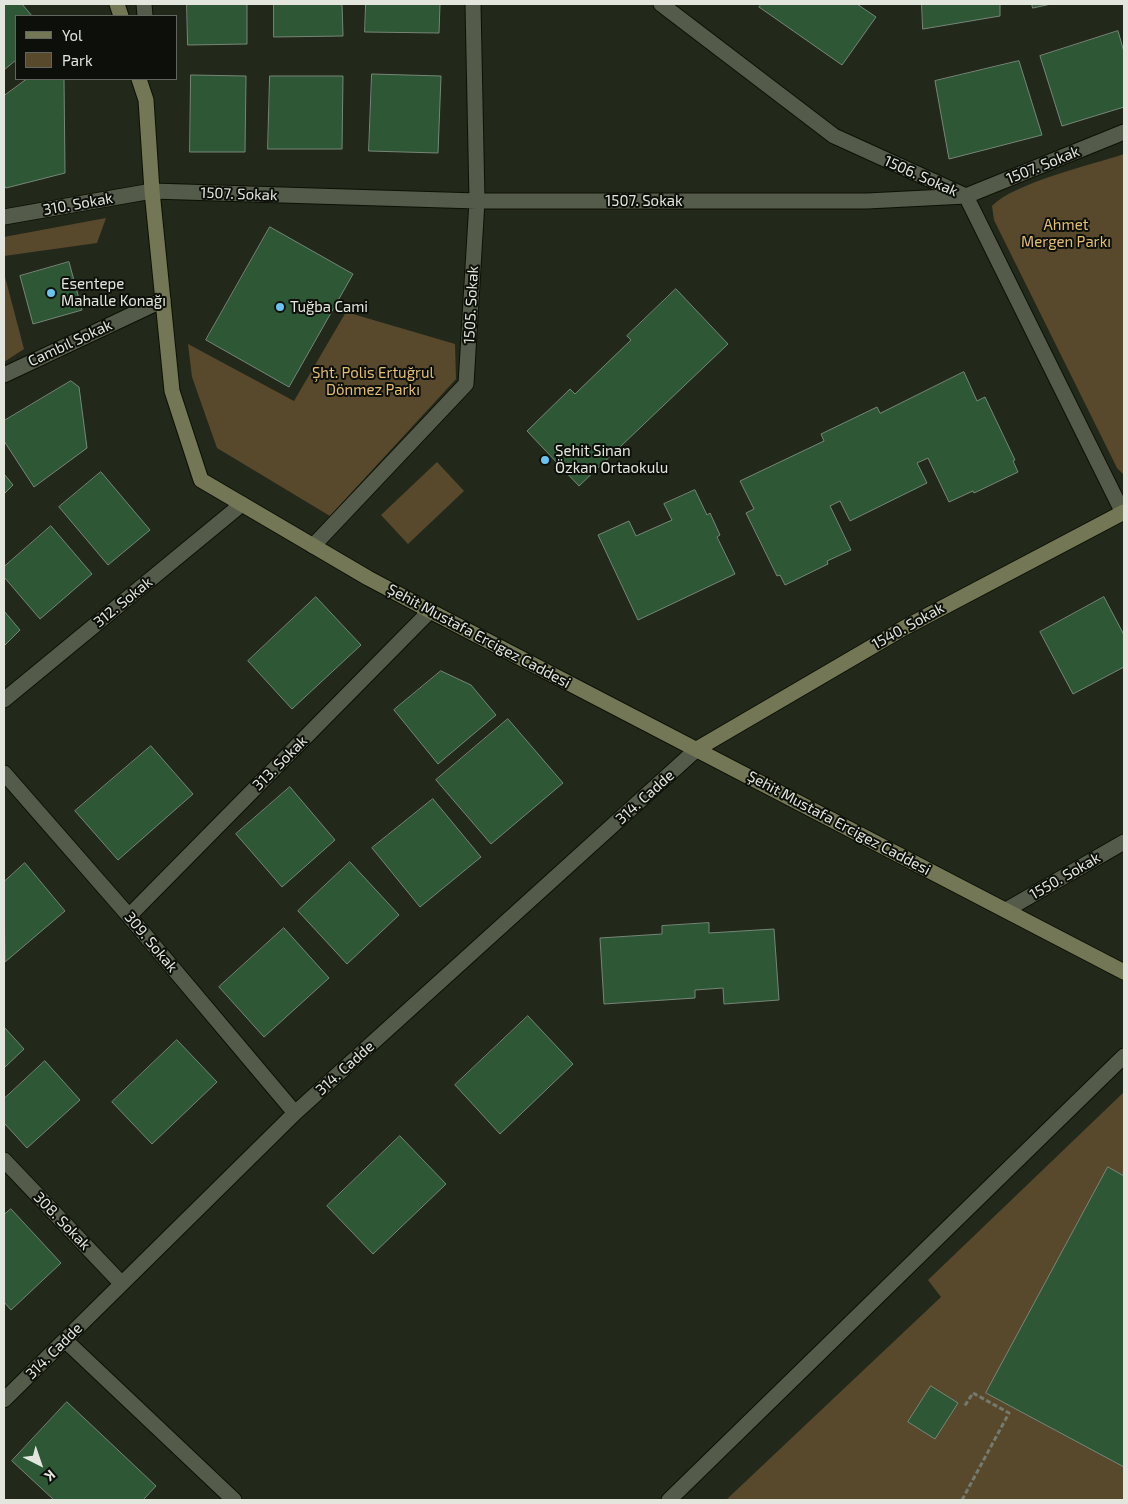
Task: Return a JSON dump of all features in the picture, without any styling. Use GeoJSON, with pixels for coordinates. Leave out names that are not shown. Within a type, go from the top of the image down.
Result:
{"type":"FeatureCollection","features":[{"type":"Feature","properties":{"kind":"main road","name":"Şehit Mustafa Ercigez Caddesi"},"geometry":{"type":"LineString","coordinates":[[139,80],[146,100],[152,191],[172,391],[201,480],[313,546],[430,611],[1124,972]]}},
{"type":"Feature","properties":{"kind":"main road","name":"1540. Sokak"},"geometry":{"type":"LineString","coordinates":[[697,749],[904,628],[1123,513]]}},
{"type":"Feature","properties":{"kind":"street","name":"1505. Sokak"},"geometry":{"type":"LineString","coordinates":[[313,546],[466,384],[477,202],[474,4]]}},
{"type":"Feature","properties":{"kind":"street","name":"1506. Sokak"},"geometry":{"type":"LineString","coordinates":[[661,4],[834,136],[966,196],[1123,513]]}},
{"type":"Feature","properties":{"kind":"street"},"geometry":{"type":"LineString","coordinates":[[145,80],[146,100]]}},
{"type":"Feature","properties":{"kind":"street","name":"1507. Sokak"},"geometry":{"type":"LineString","coordinates":[[152,191],[477,202],[867,200],[966,196],[1124,132]]}},
{"type":"Feature","properties":{"kind":"street","name":"310. Sokak"},"geometry":{"type":"LineString","coordinates":[[4,217],[152,191]]}},
{"type":"Feature","properties":{"kind":"street","name":"Cambıl Sokak"},"geometry":{"type":"LineString","coordinates":[[4,375],[163,300]]}},
{"type":"Feature","properties":{"kind":"street","name":"312. Sokak"},"geometry":{"type":"LineString","coordinates":[[4,700],[242,504]]}},
{"type":"Feature","properties":{"kind":"street","name":"313. Sokak"},"geometry":{"type":"LineString","coordinates":[[129,916],[430,611]]}},
{"type":"Feature","properties":{"kind":"street","name":"314. Cadde"},"geometry":{"type":"LineString","coordinates":[[4,1400],[295,1113],[697,749]]}},
{"type":"Feature","properties":{"kind":"street","name":"309. Sokak"},"geometry":{"type":"LineString","coordinates":[[4,773],[129,916],[295,1113]]}},
{"type":"Feature","properties":{"kind":"street","name":"1550. Sokak"},"geometry":{"type":"LineString","coordinates":[[1006,910],[1124,842]]}},
{"type":"Feature","properties":{"kind":"street"},"geometry":{"type":"LineString","coordinates":[[669,1500],[1124,1056]]}},
{"type":"Feature","properties":{"kind":"street","name":"308. Sokak"},"geometry":{"type":"LineString","coordinates":[[4,1160],[121,1283]]}},
{"type":"Feature","properties":{"kind":"street"},"geometry":{"type":"LineString","coordinates":[[66,1340],[234,1500]]}},
{"type":"Feature","properties":{"kind":"path"},"geometry":{"type":"LineString","coordinates":[[962,1500],[1009,1413],[972,1393],[964,1407]]}},
{"type":"Feature","properties":{"kind":"green space","name":"Ahmet Mergen Parkı"},"geometry":{"type":"Polygon","coordinates":[[[1124,154],[1124,475],[1117,468],[994,220],[992,206],[1017,190],[1035,182],[1124,154]]]}},
{"type":"Feature","properties":{"kind":"green space"},"geometry":{"type":"Polygon","coordinates":[[[106,218],[97,243],[4,256],[4,237],[106,218]]]}},
{"type":"Feature","properties":{"kind":"green space"},"geometry":{"type":"Polygon","coordinates":[[[4,273],[24,349],[4,362],[4,273]]]}},
{"type":"Feature","properties":{"kind":"green space","name":"Şht. Polis Ertuğrul Dönmez Parkı"},"geometry":{"type":"Polygon","coordinates":[[[346,312],[455,344],[456,379],[330,516],[217,448],[192,377],[188,344],[294,401],[346,312]]]}},
{"type":"Feature","properties":{"kind":"green space"},"geometry":{"type":"Polygon","coordinates":[[[437,462],[464,491],[408,544],[381,515],[437,462]]]}},
{"type":"Feature","properties":{"kind":"green space"},"geometry":{"type":"Polygon","coordinates":[[[1124,1092],[1124,1500],[726,1500],[941,1297],[928,1280],[1124,1092]]]}},
{"type":"Feature","properties":{"kind":"building"},"geometry":{"type":"Polygon","coordinates":[[[4,4],[22,4],[31,15],[15,15],[15,61],[4,70],[4,4]]]}},
{"type":"Feature","properties":{"kind":"building"},"geometry":{"type":"Polygon","coordinates":[[[187,4],[247,4],[247,44],[188,45],[187,4]]]}},
{"type":"Feature","properties":{"kind":"building"},"geometry":{"type":"Polygon","coordinates":[[[274,4],[342,4],[343,36],[274,37],[274,4]]]}},
{"type":"Feature","properties":{"kind":"building"},"geometry":{"type":"Polygon","coordinates":[[[366,4],[440,4],[439,33],[365,32],[366,4]]]}},
{"type":"Feature","properties":{"kind":"building"},"geometry":{"type":"Polygon","coordinates":[[[762,4],[857,4],[876,17],[842,65],[759,7],[762,4]]]}},
{"type":"Feature","properties":{"kind":"building"},"geometry":{"type":"Polygon","coordinates":[[[922,4],[1000,4],[1000,16],[923,29],[922,4]]]}},
{"type":"Feature","properties":{"kind":"building"},"geometry":{"type":"Polygon","coordinates":[[[1032,4],[1051,4],[1033,8],[1032,4]]]}},
{"type":"Feature","properties":{"kind":"building"},"geometry":{"type":"Polygon","coordinates":[[[1118,31],[1124,52],[1124,107],[1062,126],[1040,56],[1118,31]]]}},
{"type":"Feature","properties":{"kind":"building"},"geometry":{"type":"Polygon","coordinates":[[[1019,61],[1042,135],[949,159],[935,81],[1019,61]]]}},
{"type":"Feature","properties":{"kind":"building"},"geometry":{"type":"Polygon","coordinates":[[[372,74],[441,76],[438,153],[369,151],[372,74]]]}},
{"type":"Feature","properties":{"kind":"building"},"geometry":{"type":"Polygon","coordinates":[[[191,75],[246,76],[245,152],[190,152],[191,75]]]}},
{"type":"Feature","properties":{"kind":"building"},"geometry":{"type":"Polygon","coordinates":[[[270,76],[343,76],[342,149],[268,149],[270,76]]]}},
{"type":"Feature","properties":{"kind":"building"},"geometry":{"type":"Polygon","coordinates":[[[26,80],[64,80],[65,173],[6,188],[4,185],[4,96],[26,80]]]}},
{"type":"Feature","properties":{"kind":"building","name":"Tuğba Cami"},"geometry":{"type":"Polygon","coordinates":[[[270,227],[353,274],[289,387],[206,340],[270,227]]]}},
{"type":"Feature","properties":{"kind":"building","name":"Esentepe Mahalle Konağı"},"geometry":{"type":"Polygon","coordinates":[[[69,262],[82,310],[33,324],[20,276],[69,262]]]}},
{"type":"Feature","properties":{"kind":"building"},"geometry":{"type":"Polygon","coordinates":[[[676,289],[728,344],[579,486],[527,431],[570,389],[575,394],[631,340],[627,336],[676,289]]]}},
{"type":"Feature","properties":{"kind":"building"},"geometry":{"type":"Polygon","coordinates":[[[964,372],[977,401],[985,397],[1015,460],[1013,461],[1018,472],[974,493],[973,491],[949,502],[928,458],[917,463],[927,483],[850,521],[840,501],[830,506],[851,550],[827,561],[828,564],[785,585],[780,575],[777,576],[746,513],[754,509],[740,481],[824,441],[821,434],[877,407],[880,413],[964,372]]]}},
{"type":"Feature","properties":{"kind":"building"},"geometry":{"type":"Polygon","coordinates":[[[71,381],[79,387],[87,448],[34,487],[4,441],[4,421],[71,381]]]}},
{"type":"Feature","properties":{"kind":"building"},"geometry":{"type":"Polygon","coordinates":[[[101,472],[150,530],[108,565],[59,507],[101,472]]]}},
{"type":"Feature","properties":{"kind":"building"},"geometry":{"type":"Polygon","coordinates":[[[4,474],[13,485],[4,494],[4,474]]]}},
{"type":"Feature","properties":{"kind":"building"},"geometry":{"type":"Polygon","coordinates":[[[695,490],[707,515],[710,513],[720,535],[717,537],[735,574],[638,620],[598,535],[629,521],[636,536],[672,520],[664,504],[695,490]]]}},
{"type":"Feature","properties":{"kind":"building"},"geometry":{"type":"Polygon","coordinates":[[[51,526],[92,574],[40,619],[4,577],[4,567],[51,526]]]}},
{"type":"Feature","properties":{"kind":"building"},"geometry":{"type":"Polygon","coordinates":[[[316,597],[361,645],[292,709],[248,661],[316,597]]]}},
{"type":"Feature","properties":{"kind":"building"},"geometry":{"type":"Polygon","coordinates":[[[1104,597],[1124,635],[1124,667],[1073,694],[1040,632],[1104,597]]]}},
{"type":"Feature","properties":{"kind":"building"},"geometry":{"type":"Polygon","coordinates":[[[4,611],[20,630],[4,646],[4,611]]]}},
{"type":"Feature","properties":{"kind":"building"},"geometry":{"type":"Polygon","coordinates":[[[441,671],[471,685],[496,715],[438,764],[394,710],[441,671]]]}},
{"type":"Feature","properties":{"kind":"building"},"geometry":{"type":"Polygon","coordinates":[[[508,719],[563,783],[491,844],[436,780],[508,719]]]}},
{"type":"Feature","properties":{"kind":"building"},"geometry":{"type":"Polygon","coordinates":[[[151,746],[193,794],[118,860],[75,811],[151,746]]]}},
{"type":"Feature","properties":{"kind":"building"},"geometry":{"type":"Polygon","coordinates":[[[290,787],[335,840],[282,887],[236,834],[290,787]]]}},
{"type":"Feature","properties":{"kind":"building"},"geometry":{"type":"Polygon","coordinates":[[[433,799],[481,857],[420,907],[372,848],[433,799]]]}},
{"type":"Feature","properties":{"kind":"building"},"geometry":{"type":"Polygon","coordinates":[[[350,862],[399,915],[347,964],[298,911],[350,862]]]}},
{"type":"Feature","properties":{"kind":"building"},"geometry":{"type":"Polygon","coordinates":[[[25,863],[65,911],[5,962],[4,882],[25,863]]]}},
{"type":"Feature","properties":{"kind":"building"},"geometry":{"type":"Polygon","coordinates":[[[709,923],[709,933],[774,929],[779,1000],[724,1004],[723,988],[695,990],[695,998],[604,1004],[600,938],[662,934],[662,926],[709,923]]]}},
{"type":"Feature","properties":{"kind":"building"},"geometry":{"type":"Polygon","coordinates":[[[284,928],[329,978],[264,1037],[219,987],[284,928]]]}},
{"type":"Feature","properties":{"kind":"building"},"geometry":{"type":"Polygon","coordinates":[[[528,1016],[573,1064],[500,1134],[455,1085],[528,1016]]]}},
{"type":"Feature","properties":{"kind":"building"},"geometry":{"type":"Polygon","coordinates":[[[4,1027],[24,1049],[4,1068],[4,1027]]]}},
{"type":"Feature","properties":{"kind":"building"},"geometry":{"type":"Polygon","coordinates":[[[177,1040],[217,1082],[152,1144],[112,1102],[177,1040]]]}},
{"type":"Feature","properties":{"kind":"building"},"geometry":{"type":"Polygon","coordinates":[[[45,1061],[80,1100],[27,1148],[4,1123],[4,1099],[45,1061]]]}},
{"type":"Feature","properties":{"kind":"building"},"geometry":{"type":"Polygon","coordinates":[[[400,1136],[446,1184],[373,1254],[327,1206],[400,1136]]]}},
{"type":"Feature","properties":{"kind":"building"},"geometry":{"type":"Polygon","coordinates":[[[1108,1167],[1124,1176],[1124,1467],[986,1393],[1108,1167]]]}},
{"type":"Feature","properties":{"kind":"building"},"geometry":{"type":"Polygon","coordinates":[[[11,1209],[61,1263],[11,1310],[4,1302],[4,1215],[11,1209]]]}},
{"type":"Feature","properties":{"kind":"building"},"geometry":{"type":"Polygon","coordinates":[[[931,1386],[958,1403],[935,1439],[908,1422],[931,1386]]]}},
{"type":"Feature","properties":{"kind":"building"},"geometry":{"type":"Polygon","coordinates":[[[67,1402],[156,1486],[143,1500],[54,1500],[12,1461],[67,1402]]]}},
{"type":"Feature","properties":{"kind":"place","name":"Esentepe Mahalle Konağı"},"geometry":{"type":"Point","coordinates":[51,293]}},
{"type":"Feature","properties":{"kind":"place","name":"Tuğba Cami"},"geometry":{"type":"Point","coordinates":[280,307]}},
{"type":"Feature","properties":{"kind":"place","name":"Şehit Sinan Özkan Ortaokulu"},"geometry":{"type":"Point","coordinates":[545,460]}}]}
